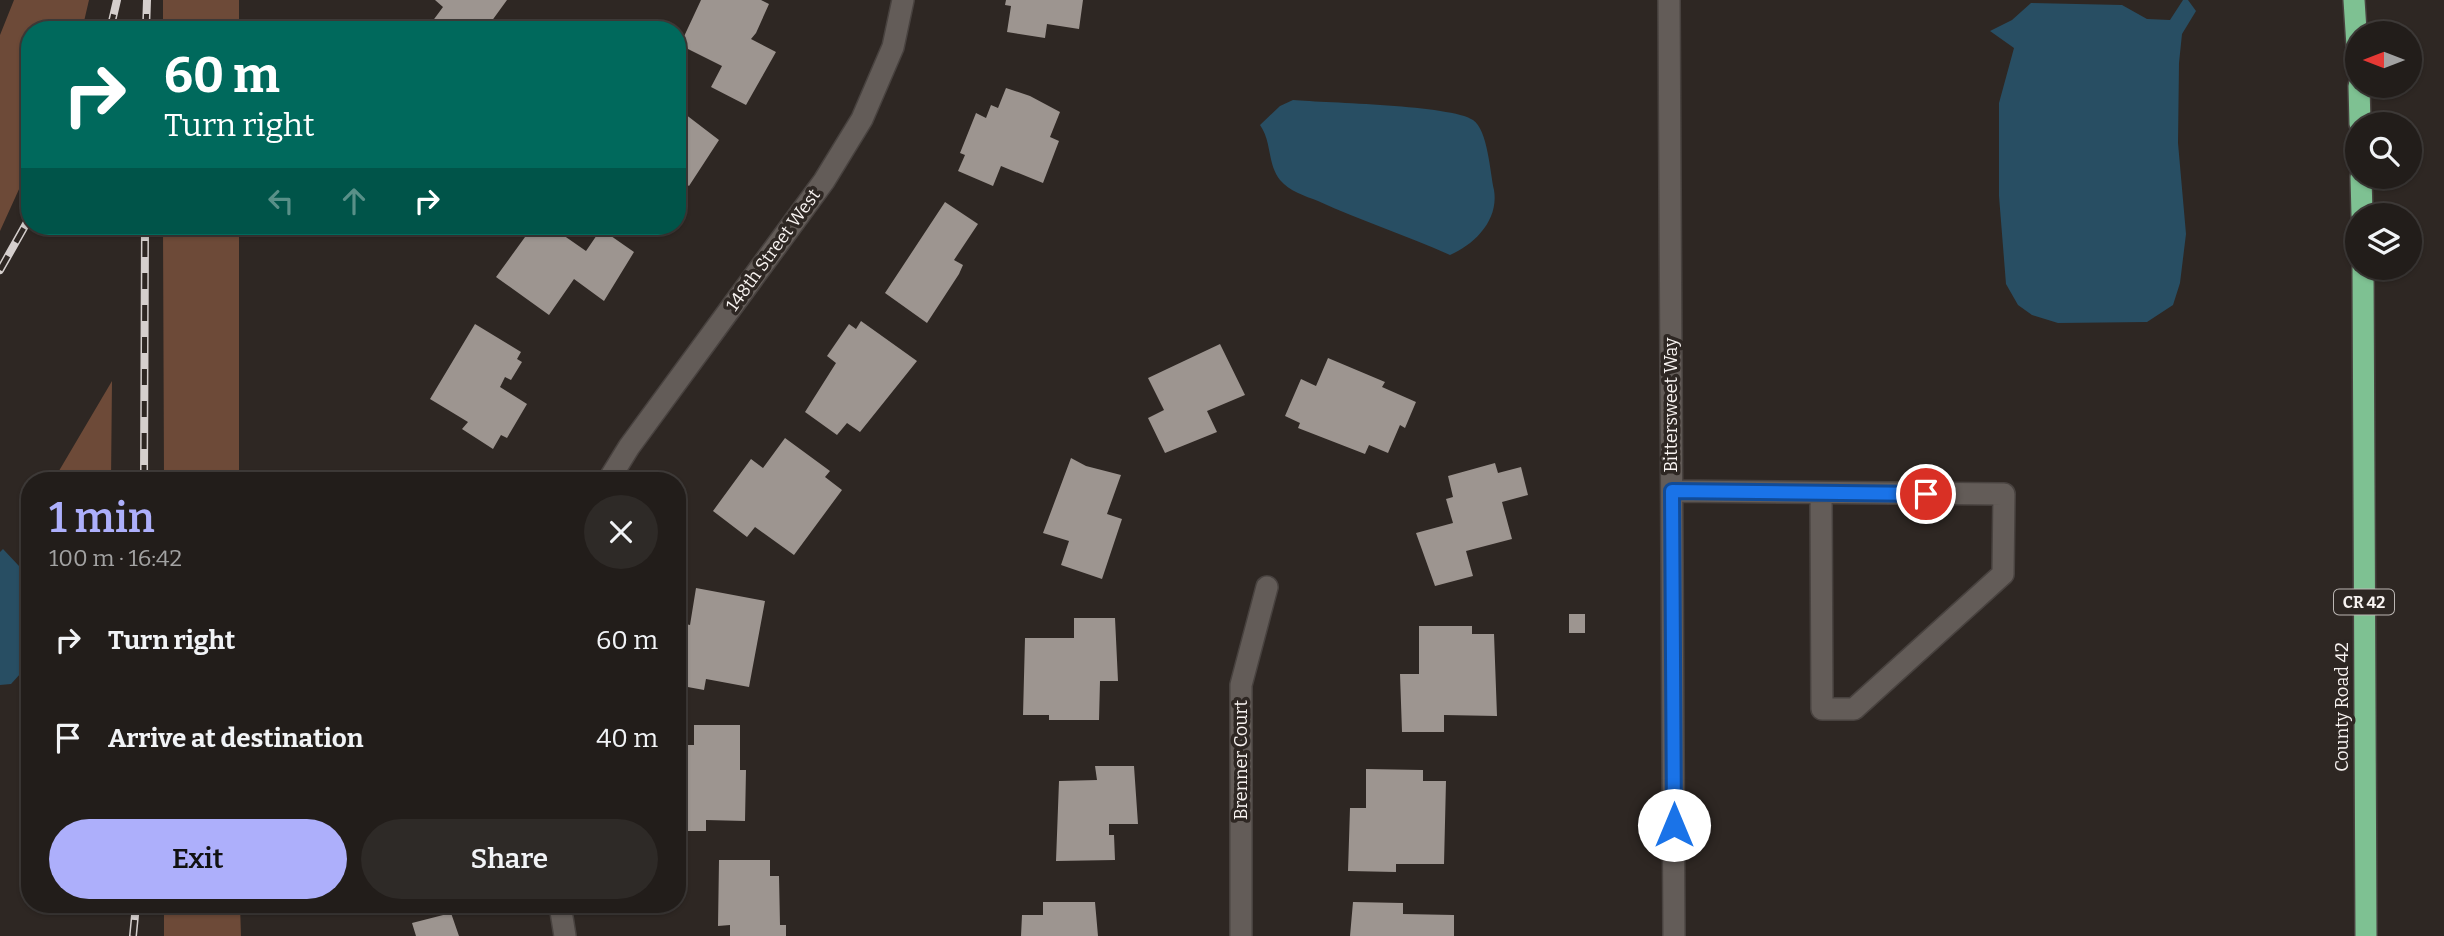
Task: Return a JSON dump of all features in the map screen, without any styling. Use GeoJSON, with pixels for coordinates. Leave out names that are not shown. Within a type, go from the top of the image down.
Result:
{"type":"FeatureCollection","features":[{"type":"Feature","properties":{"kind":"highway"},"geometry":{"type":"LineString","coordinates":[[2354,0],[2355,21]]}},
{"type":"Feature","properties":{"kind":"highway","name":"County Road 42"},"geometry":{"type":"LineString","coordinates":[[2362,280],[2366,936]]}},
{"type":"Feature","properties":{"kind":"street","name":"148th Street West"},"geometry":{"type":"LineString","coordinates":[[614,472],[629,447],[824,181],[856,130],[893,47],[903,0]]}},
{"type":"Feature","properties":{"kind":"street","name":"Bittersweet Way"},"geometry":{"type":"LineString","coordinates":[[1669,0],[1674,936]]}},
{"type":"Feature","properties":{"kind":"street"},"geometry":{"type":"LineString","coordinates":[[1672,491],[2004,494],[2003,574],[1854,709],[1822,709],[1821,493]]}},
{"type":"Feature","properties":{"kind":"street","name":"Brenner Court"},"geometry":{"type":"LineString","coordinates":[[1241,936],[1241,685],[1267,587]]}},
{"type":"Feature","properties":{"kind":"street"},"geometry":{"type":"LineString","coordinates":[[561,913],[565,936]]}},
{"type":"Feature","properties":{"kind":"shaded area"},"geometry":{"type":"Polygon","coordinates":[[[14,0],[89,0],[84,21],[21,21],[21,185],[0,231],[0,35],[14,0]]]}},
{"type":"Feature","properties":{"kind":"shaded area"},"geometry":{"type":"Polygon","coordinates":[[[163,0],[239,0],[239,21],[163,21],[163,0]]]}},
{"type":"Feature","properties":{"kind":"shaded area"},"geometry":{"type":"Polygon","coordinates":[[[163,235],[239,235],[239,472],[164,472],[163,235]]]}},
{"type":"Feature","properties":{"kind":"shaded area"},"geometry":{"type":"Polygon","coordinates":[[[112,381],[111,472],[58,472],[112,381]]]}},
{"type":"Feature","properties":{"kind":"shaded area"},"geometry":{"type":"Polygon","coordinates":[[[164,913],[240,913],[241,936],[164,936],[164,913]]]}},
{"type":"Feature","properties":{"kind":"water"},"geometry":{"type":"Polygon","coordinates":[[[2183,0],[2188,0],[2196,11],[2182,34],[2179,63],[2178,143],[2186,234],[2180,283],[2173,305],[2147,322],[2058,323],[2032,315],[2018,305],[2006,284],[1999,196],[1999,103],[2014,48],[1990,31],[2012,20],[2031,3],[2122,5],[2147,19],[2170,20],[2183,0]]]}},
{"type":"Feature","properties":{"kind":"water"},"geometry":{"type":"Polygon","coordinates":[[[1293,100],[1415,108],[1460,115],[1473,120],[1482,133],[1488,152],[1495,201],[1489,221],[1476,238],[1450,255],[1288,187],[1276,173],[1260,125],[1280,106],[1293,100]]]}},
{"type":"Feature","properties":{"kind":"water"},"geometry":{"type":"Polygon","coordinates":[[[3,549],[21,572],[21,673],[11,684],[0,685],[0,552],[3,549]]]}},
{"type":"Feature","properties":{"kind":"building"},"geometry":{"type":"Polygon","coordinates":[[[435,0],[507,0],[492,21],[433,21],[443,7],[435,0]]]}},
{"type":"Feature","properties":{"kind":"building"},"geometry":{"type":"Polygon","coordinates":[[[701,0],[761,0],[769,4],[751,39],[776,52],[746,105],[711,87],[722,66],[686,48],[686,32],[701,0]]]}},
{"type":"Feature","properties":{"kind":"building"},"geometry":{"type":"Polygon","coordinates":[[[1006,0],[1083,0],[1079,29],[1047,24],[1045,38],[1007,32],[1011,6],[1005,5],[1006,0]]]}},
{"type":"Feature","properties":{"kind":"building"},"geometry":{"type":"Polygon","coordinates":[[[1006,88],[1030,96],[1060,112],[1050,137],[1059,141],[1043,183],[1001,166],[993,186],[958,171],[965,155],[960,153],[976,113],[986,118],[991,105],[998,108],[1006,88]]]}},
{"type":"Feature","properties":{"kind":"building"},"geometry":{"type":"Polygon","coordinates":[[[686,115],[719,140],[689,186],[686,184],[686,115]]]}},
{"type":"Feature","properties":{"kind":"building"},"geometry":{"type":"Polygon","coordinates":[[[945,202],[978,224],[954,260],[963,265],[959,274],[927,323],[885,293],[945,202]]]}},
{"type":"Feature","properties":{"kind":"building"},"geometry":{"type":"Polygon","coordinates":[[[526,235],[563,235],[586,251],[597,235],[610,235],[634,252],[604,301],[574,279],[549,315],[496,277],[526,235]]]}},
{"type":"Feature","properties":{"kind":"building"},"geometry":{"type":"Polygon","coordinates":[[[861,321],[917,361],[860,432],[847,423],[837,435],[805,412],[836,363],[827,356],[849,324],[856,329],[861,321]]]}},
{"type":"Feature","properties":{"kind":"building"},"geometry":{"type":"Polygon","coordinates":[[[475,324],[521,352],[517,359],[522,362],[511,380],[505,377],[500,387],[527,404],[507,438],[501,435],[493,449],[462,429],[468,422],[430,399],[475,324]]]}},
{"type":"Feature","properties":{"kind":"building"},"geometry":{"type":"Polygon","coordinates":[[[1220,344],[1245,395],[1207,411],[1217,432],[1165,453],[1148,418],[1164,410],[1148,378],[1220,344]]]}},
{"type":"Feature","properties":{"kind":"building"},"geometry":{"type":"Polygon","coordinates":[[[1328,358],[1385,382],[1382,387],[1416,402],[1405,428],[1400,425],[1388,453],[1369,445],[1365,454],[1298,428],[1300,423],[1285,416],[1301,379],[1316,386],[1328,358]]]}},
{"type":"Feature","properties":{"kind":"building"},"geometry":{"type":"Polygon","coordinates":[[[785,438],[830,471],[825,477],[842,490],[794,555],[755,527],[747,537],[713,511],[751,459],[763,468],[785,438]]]}},
{"type":"Feature","properties":{"kind":"building"},"geometry":{"type":"Polygon","coordinates":[[[1071,458],[1086,466],[1121,475],[1107,514],[1122,519],[1102,579],[1061,565],[1069,541],[1043,533],[1071,458]]]}},
{"type":"Feature","properties":{"kind":"building"},"geometry":{"type":"Polygon","coordinates":[[[1495,463],[1498,473],[1521,467],[1528,495],[1502,502],[1512,539],[1466,551],[1473,576],[1435,586],[1416,533],[1453,523],[1446,499],[1453,497],[1448,476],[1495,463]]]}},
{"type":"Feature","properties":{"kind":"building"},"geometry":{"type":"Polygon","coordinates":[[[696,588],[765,601],[749,687],[706,679],[704,690],[686,687],[686,624],[690,625],[696,588]]]}},
{"type":"Feature","properties":{"kind":"building"},"geometry":{"type":"Polygon","coordinates":[[[1569,614],[1585,614],[1585,633],[1569,633],[1569,614]]]}},
{"type":"Feature","properties":{"kind":"building"},"geometry":{"type":"Polygon","coordinates":[[[1074,618],[1115,618],[1118,681],[1100,681],[1099,720],[1049,720],[1049,715],[1023,715],[1025,638],[1074,638],[1074,618]]]}},
{"type":"Feature","properties":{"kind":"building"},"geometry":{"type":"Polygon","coordinates":[[[1419,626],[1472,626],[1472,634],[1494,634],[1497,716],[1444,715],[1444,732],[1402,732],[1400,674],[1419,674],[1419,626]]]}},
{"type":"Feature","properties":{"kind":"building"},"geometry":{"type":"Polygon","coordinates":[[[694,725],[740,725],[740,770],[746,770],[745,821],[706,820],[706,831],[686,831],[687,745],[694,745],[694,725]]]}},
{"type":"Feature","properties":{"kind":"building"},"geometry":{"type":"Polygon","coordinates":[[[1095,766],[1134,766],[1138,824],[1109,824],[1109,835],[1114,835],[1115,860],[1056,861],[1059,781],[1097,780],[1095,766]]]}},
{"type":"Feature","properties":{"kind":"building"},"geometry":{"type":"Polygon","coordinates":[[[1366,769],[1423,770],[1423,781],[1446,781],[1444,864],[1396,864],[1396,872],[1348,871],[1350,808],[1366,808],[1366,769]]]}},
{"type":"Feature","properties":{"kind":"building"},"geometry":{"type":"Polygon","coordinates":[[[719,860],[770,860],[770,876],[779,876],[780,925],[786,925],[786,936],[730,936],[730,925],[718,926],[719,860]]]}},
{"type":"Feature","properties":{"kind":"building"},"geometry":{"type":"Polygon","coordinates":[[[1043,902],[1095,902],[1098,936],[1021,936],[1022,915],[1043,915],[1043,902]]]}},
{"type":"Feature","properties":{"kind":"building"},"geometry":{"type":"Polygon","coordinates":[[[1353,902],[1403,903],[1403,914],[1454,915],[1454,936],[1350,936],[1353,902]]]}},
{"type":"Feature","properties":{"kind":"building"},"geometry":{"type":"Polygon","coordinates":[[[451,913],[459,936],[416,936],[412,923],[451,913]]]}},
{"type":"Feature","properties":{"kind":"railway"},"geometry":{"type":"LineString","coordinates":[[112,21],[117,0]]}},
{"type":"Feature","properties":{"kind":"railway"},"geometry":{"type":"LineString","coordinates":[[146,21],[147,0]]}},
{"type":"Feature","properties":{"kind":"railway"},"geometry":{"type":"LineString","coordinates":[[0,270],[21,233]]}},
{"type":"Feature","properties":{"kind":"railway"},"geometry":{"type":"LineString","coordinates":[[144,472],[145,235]]}},
{"type":"Feature","properties":{"kind":"railway"},"geometry":{"type":"LineString","coordinates":[[133,936],[135,913]]}},
{"type":"Feature","properties":{"kind":"route"},"geometry":{"type":"LineString","coordinates":[[1674,825],[1672,491],[1926,494]]}}]}
